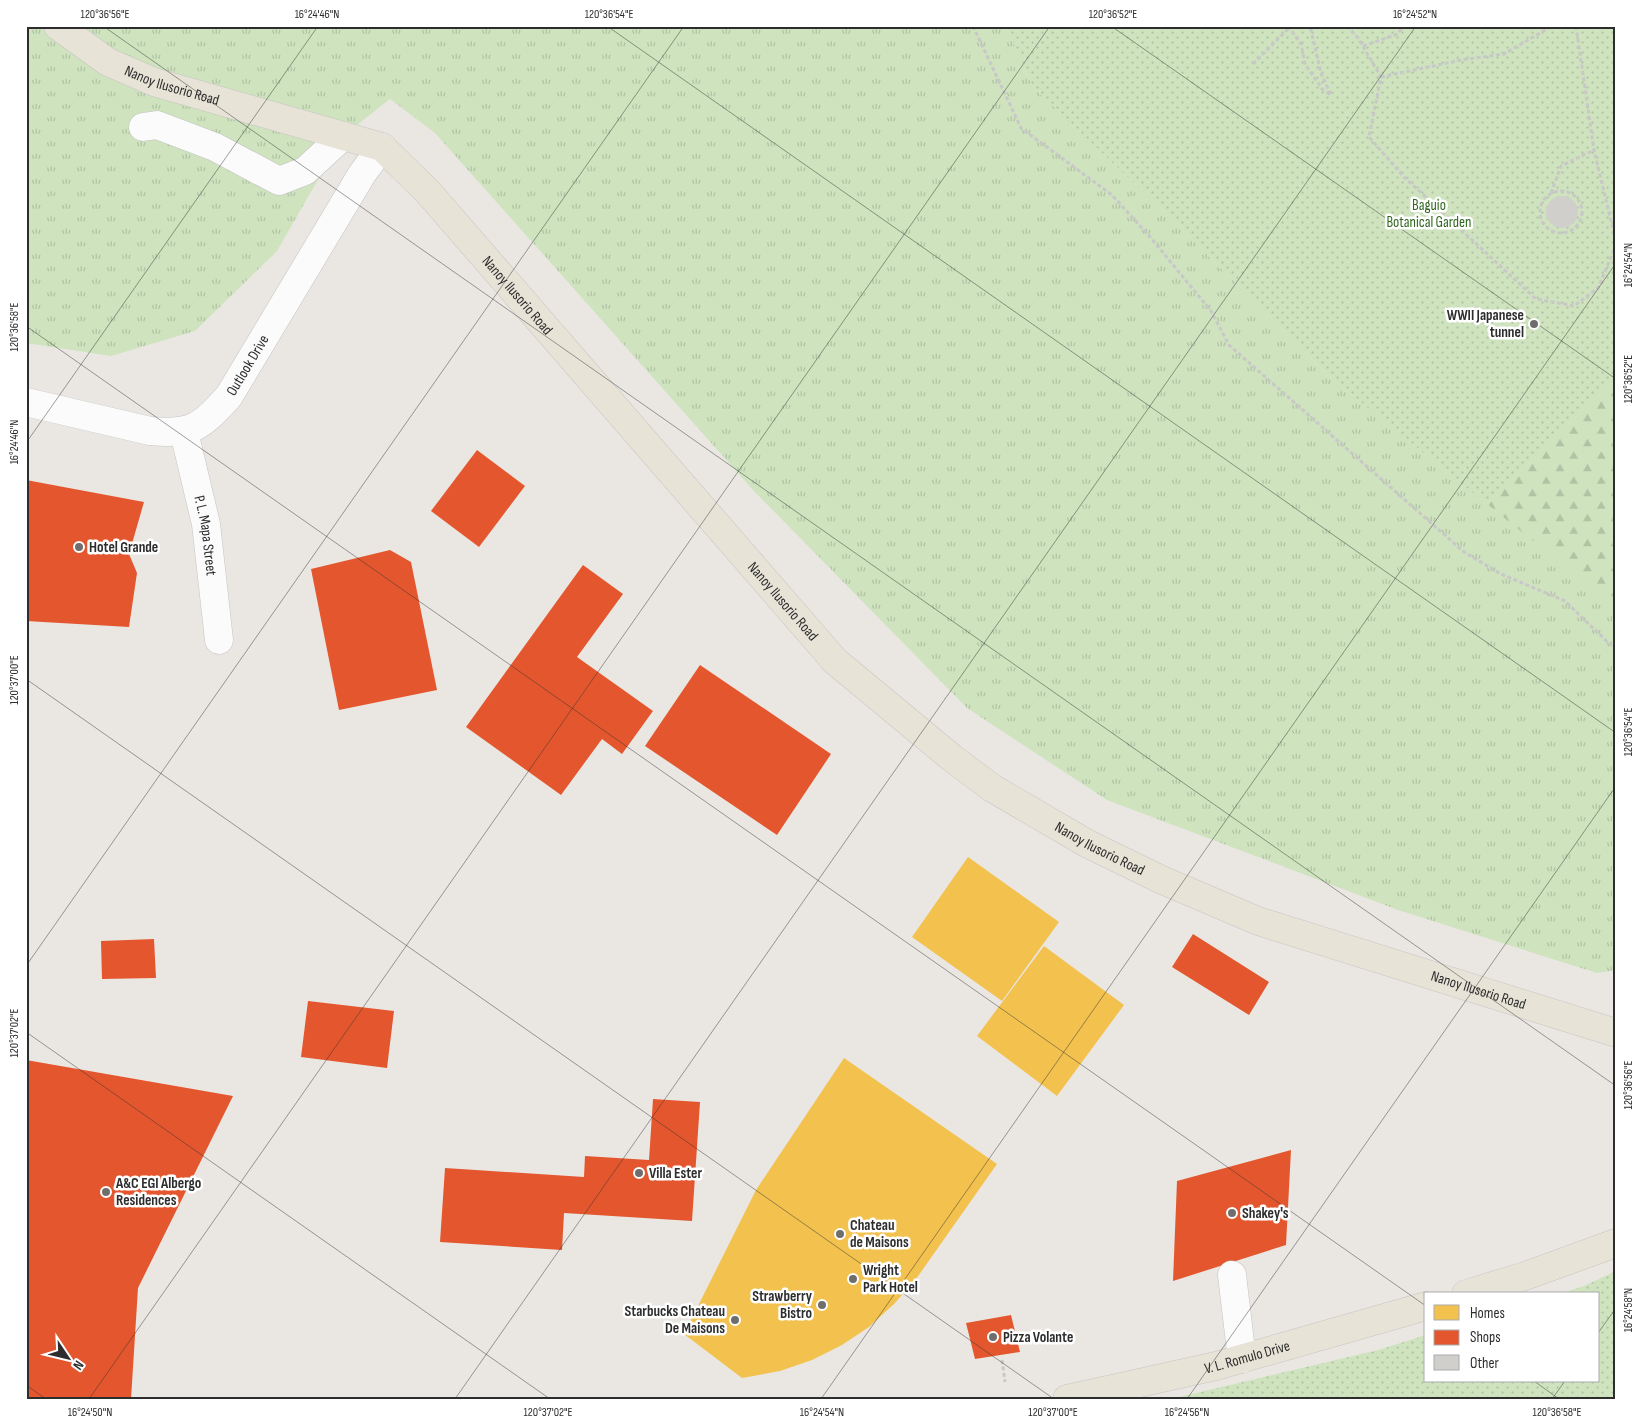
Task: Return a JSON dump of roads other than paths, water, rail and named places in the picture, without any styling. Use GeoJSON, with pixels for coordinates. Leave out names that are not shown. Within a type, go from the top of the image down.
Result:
{"type":"FeatureCollection","features":[{"type":"Feature","properties":{"kind":"main road","name":"Nanoy Ilusorio Road"},"geometry":{"type":"LineString","coordinates":[[58,26],[108,62],[154,82],[382,148],[428,192],[835,661],[952,758],[992,788],[1096,848],[1162,880],[1258,921],[1616,1033]]}},
{"type":"Feature","properties":{"kind":"main road"},"geometry":{"type":"LineString","coordinates":[[1473,1292],[1525,1276],[1616,1243]]}},
{"type":"Feature","properties":{"kind":"main road","name":"V. L. Romulo Drive"},"geometry":{"type":"LineString","coordinates":[[1067,1399],[1242,1359],[1424,1307]]}},
{"type":"Feature","properties":{"kind":"street"},"geometry":{"type":"LineString","coordinates":[[143,127],[158,124],[215,147],[279,181],[305,171],[343,136]]}},
{"type":"Feature","properties":{"kind":"street","name":"Outlook Drive"},"geometry":{"type":"LineString","coordinates":[[184,432],[212,415],[229,396],[362,174],[382,148]]}},
{"type":"Feature","properties":{"kind":"street"},"geometry":{"type":"LineString","coordinates":[[26,402],[150,431],[184,432]]}},
{"type":"Feature","properties":{"kind":"street","name":"P. L. Mapa Street"},"geometry":{"type":"LineString","coordinates":[[184,432],[206,524],[218,640]]}},
{"type":"Feature","properties":{"kind":"street"},"geometry":{"type":"LineString","coordinates":[[1232,1275],[1242,1359]]}},
{"type":"Feature","properties":{"kind":"place","name":"WWII Japanese tunnel"},"geometry":{"type":"Point","coordinates":[1534,324]}},
{"type":"Feature","properties":{"kind":"place","name":"Hotel Grande"},"geometry":{"type":"Point","coordinates":[79,547]}},
{"type":"Feature","properties":{"kind":"place","name":"Villa Ester"},"geometry":{"type":"Point","coordinates":[639,1173]}},
{"type":"Feature","properties":{"kind":"place","name":"A&C EGI Albergo Residences"},"geometry":{"type":"Point","coordinates":[106,1192]}},
{"type":"Feature","properties":{"kind":"place","name":"Shakey's"},"geometry":{"type":"Point","coordinates":[1232,1213]}},
{"type":"Feature","properties":{"kind":"place","name":"Chateau de Maisons"},"geometry":{"type":"Point","coordinates":[840,1234]}},
{"type":"Feature","properties":{"kind":"place","name":"Wright Park Hotel"},"geometry":{"type":"Point","coordinates":[853,1279]}},
{"type":"Feature","properties":{"kind":"place","name":"Strawberry Bistro"},"geometry":{"type":"Point","coordinates":[822,1305]}},
{"type":"Feature","properties":{"kind":"place","name":"Starbucks Chateau De Maisons"},"geometry":{"type":"Point","coordinates":[735,1320]}},
{"type":"Feature","properties":{"kind":"place","name":"Pizza Volante"},"geometry":{"type":"Point","coordinates":[993,1337]}},
{"type":"Feature","properties":{"kind":"park label","name":"Baguio Botanical Garden"},"geometry":{"type":"Point","coordinates":[1429,214]}}]}
